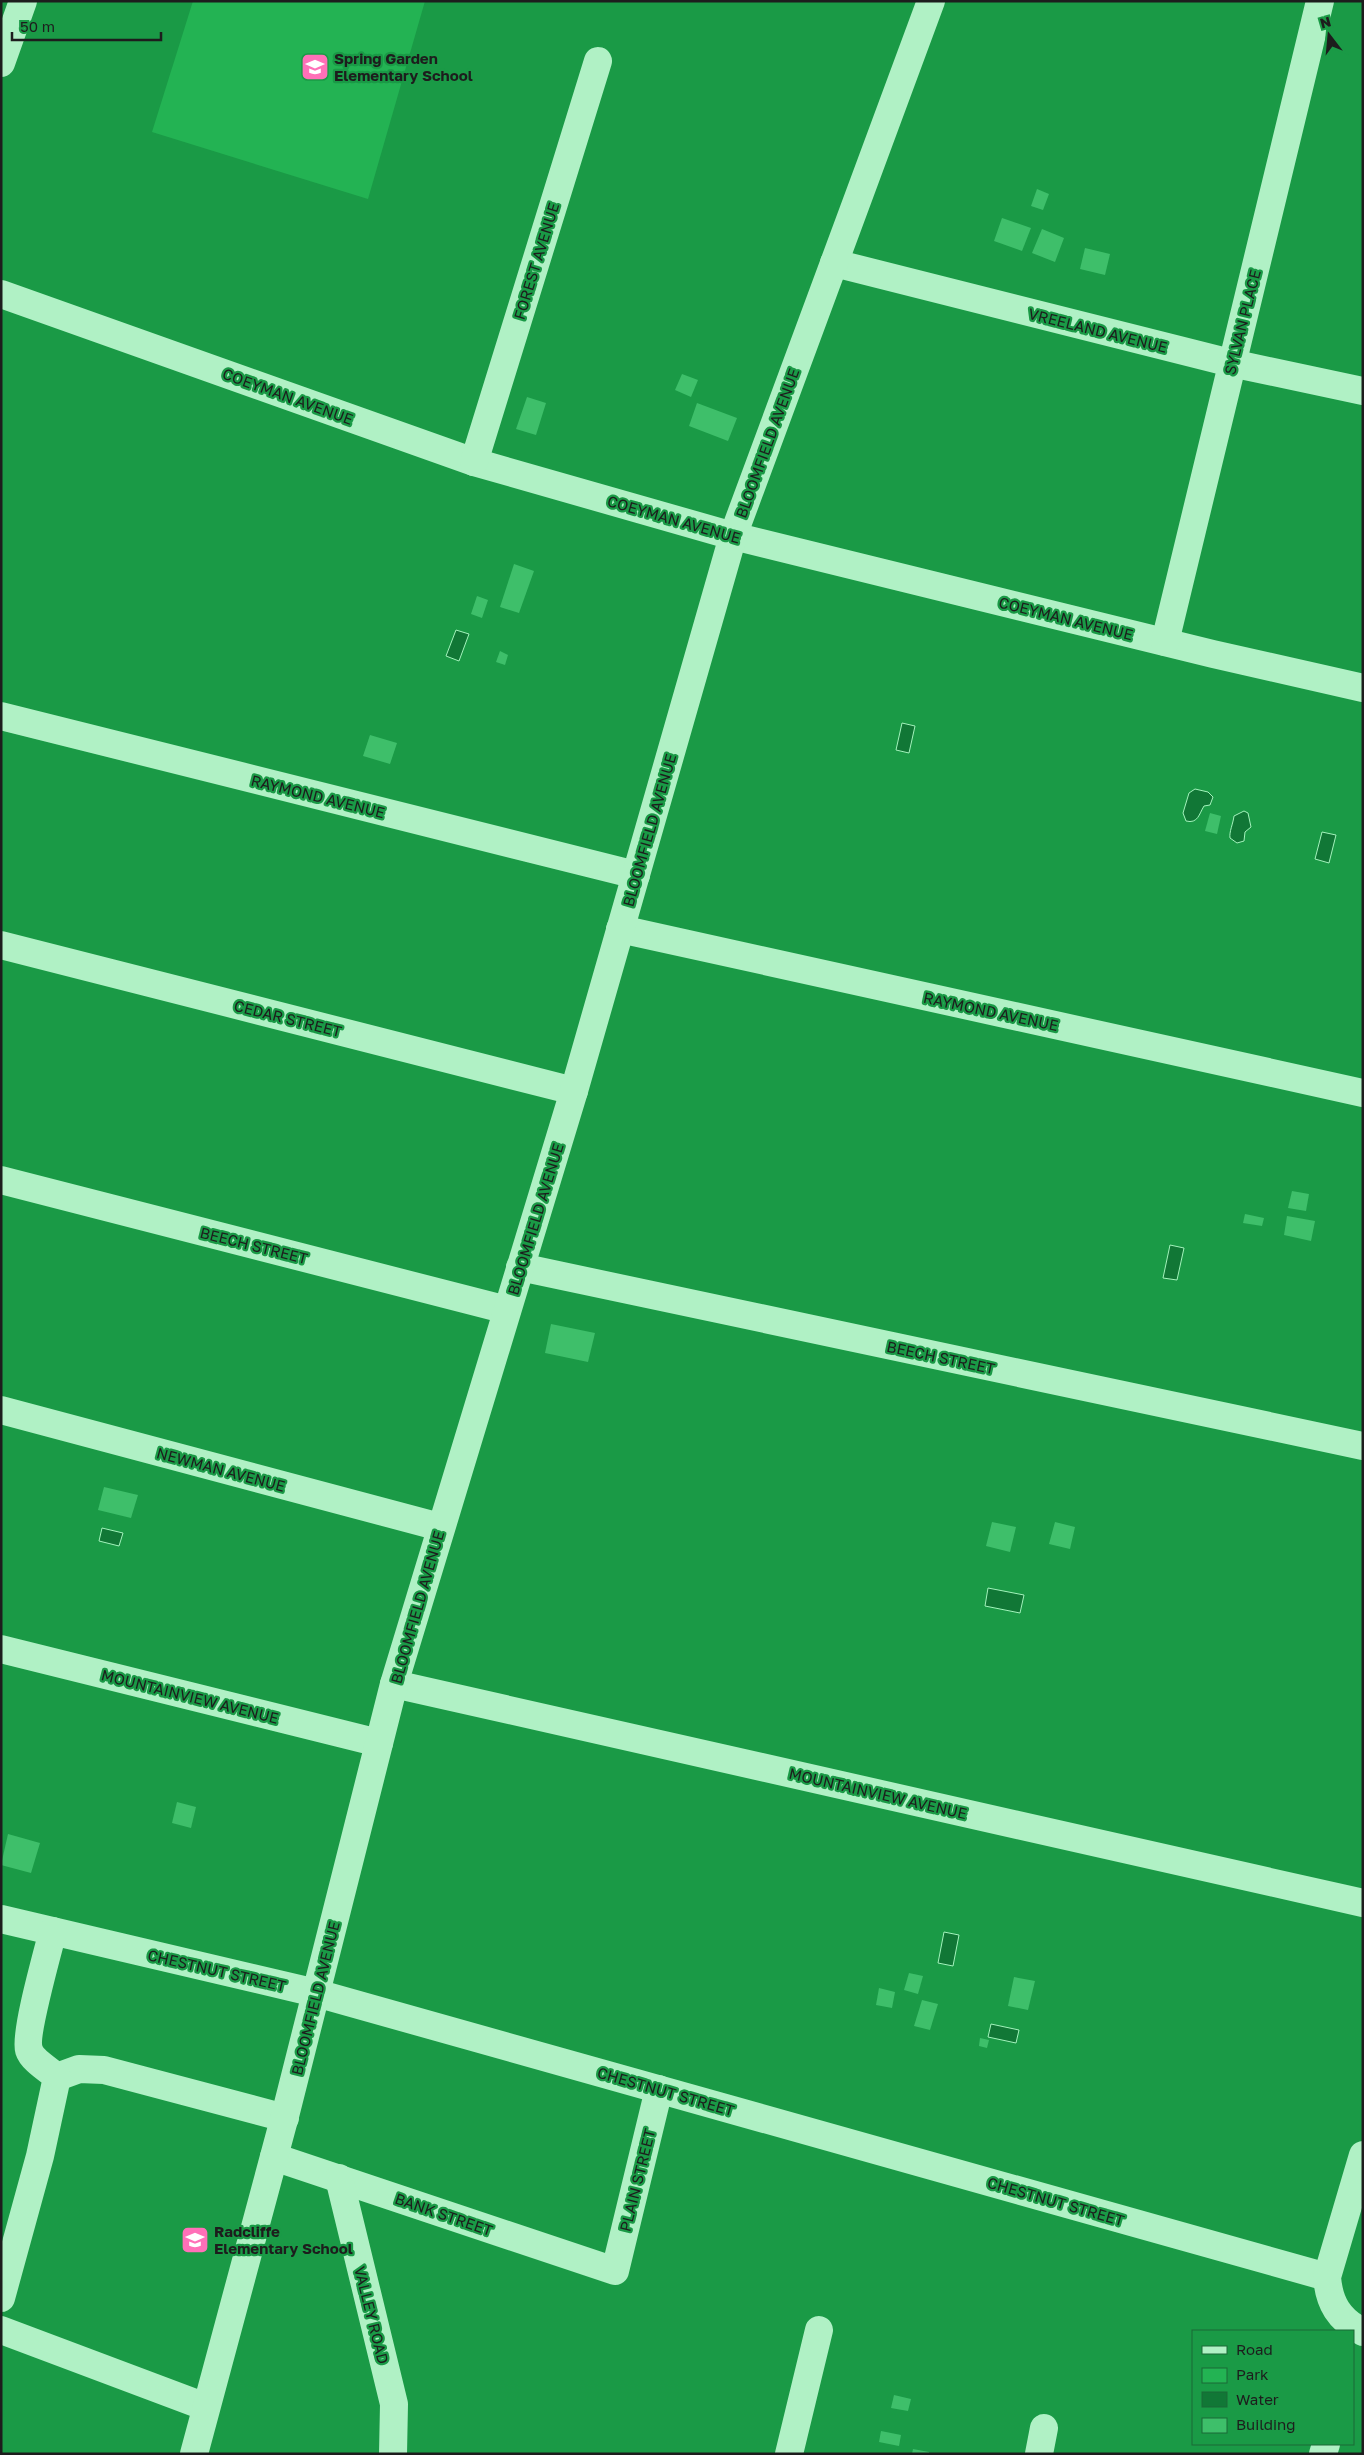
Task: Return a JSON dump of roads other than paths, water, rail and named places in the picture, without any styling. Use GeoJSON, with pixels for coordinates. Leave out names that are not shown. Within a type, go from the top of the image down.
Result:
{"type":"FeatureCollection","features":[{"type":"Feature","properties":{"kind":"street"},"geometry":{"type":"LineString","coordinates":[[1,63],[23,1]]}},
{"type":"Feature","properties":{"kind":"street","name":"BLOOMFIELD AVENUE"},"geometry":{"type":"LineString","coordinates":[[194,2454],[285,2118],[394,1684],[440,1527],[574,1092],[733,536],[930,1]]}},
{"type":"Feature","properties":{"kind":"street","name":"SYLVAN PLACE"},"geometry":{"type":"LineString","coordinates":[[1165,642],[1320,1]]}},
{"type":"Feature","properties":{"kind":"street","name":"FOREST AVENUE"},"geometry":{"type":"LineString","coordinates":[[474,462],[598,61]]}},
{"type":"Feature","properties":{"kind":"street","name":"VREELAND AVENUE"},"geometry":{"type":"LineString","coordinates":[[834,263],[1231,363],[1363,391]]}},
{"type":"Feature","properties":{"kind":"street","name":"COEYMAN AVENUE"},"geometry":{"type":"LineString","coordinates":[[1,294],[474,462],[733,536],[1165,642],[1363,688]]}},
{"type":"Feature","properties":{"kind":"street","name":"RAYMOND AVENUE"},"geometry":{"type":"LineString","coordinates":[[1,716],[636,875]]}},
{"type":"Feature","properties":{"kind":"street","name":"RAYMOND AVENUE"},"geometry":{"type":"LineString","coordinates":[[620,929],[1363,1093]]}},
{"type":"Feature","properties":{"kind":"street","name":"CEDAR STREET"},"geometry":{"type":"LineString","coordinates":[[1,945],[574,1092]]}},
{"type":"Feature","properties":{"kind":"street","name":"BEECH STREET"},"geometry":{"type":"LineString","coordinates":[[1,1180],[507,1310]]}},
{"type":"Feature","properties":{"kind":"street","name":"BEECH STREET"},"geometry":{"type":"LineString","coordinates":[[520,1267],[1363,1446]]}},
{"type":"Feature","properties":{"kind":"street","name":"NEWMAN AVENUE"},"geometry":{"type":"LineString","coordinates":[[1,1410],[440,1527]]}},
{"type":"Feature","properties":{"kind":"street","name":"MOUNTAINVIEW AVENUE"},"geometry":{"type":"LineString","coordinates":[[1,1649],[379,1743]]}},
{"type":"Feature","properties":{"kind":"street","name":"MOUNTAINVIEW AVENUE"},"geometry":{"type":"LineString","coordinates":[[394,1684],[1363,1903]]}},
{"type":"Feature","properties":{"kind":"street","name":"CHESTNUT STREET"},"geometry":{"type":"LineString","coordinates":[[1,1919],[316,1993],[1327,2277]]}},
{"type":"Feature","properties":{"kind":"street"},"geometry":{"type":"LineString","coordinates":[[53,1931],[34,2007],[28,2047],[30,2054],[57,2077]]}},
{"type":"Feature","properties":{"kind":"street"},"geometry":{"type":"LineString","coordinates":[[57,2077],[80,2069],[104,2070],[285,2118]]}},
{"type":"Feature","properties":{"kind":"street"},"geometry":{"type":"LineString","coordinates":[[1,2298],[40,2156],[57,2077]]}},
{"type":"Feature","properties":{"kind":"street","name":"PLAIN STREET"},"geometry":{"type":"LineString","coordinates":[[615,2271],[659,2089]]}},
{"type":"Feature","properties":{"kind":"street"},"geometry":{"type":"LineString","coordinates":[[1355,2330],[1336,2311],[1331,2301],[1327,2277],[1363,2155]]}},
{"type":"Feature","properties":{"kind":"street","name":"BANK STREET"},"geometry":{"type":"LineString","coordinates":[[274,2157],[615,2271]]}},
{"type":"Feature","properties":{"kind":"street","name":"VALLEY ROAD"},"geometry":{"type":"LineString","coordinates":[[339,2178],[394,2404],[393,2454]]}},
{"type":"Feature","properties":{"kind":"street"},"geometry":{"type":"LineString","coordinates":[[1,2330],[206,2407]]}},
{"type":"Feature","properties":{"kind":"street"},"geometry":{"type":"LineString","coordinates":[[789,2454],[820,2330]]}},
{"type":"Feature","properties":{"kind":"water"},"geometry":{"type":"Polygon","coordinates":[[[456,630],[469,634],[459,661],[446,656],[456,630]]]}},
{"type":"Feature","properties":{"kind":"water"},"geometry":{"type":"Polygon","coordinates":[[[902,723],[915,726],[909,753],[896,750],[902,723]]]}},
{"type":"Feature","properties":{"kind":"water"},"geometry":{"type":"Polygon","coordinates":[[[1195,789],[1208,792],[1213,797],[1210,805],[1204,806],[1196,820],[1190,822],[1186,821],[1183,813],[1189,793],[1195,789]]]}},
{"type":"Feature","properties":{"kind":"water"},"geometry":{"type":"Polygon","coordinates":[[[1244,811],[1248,813],[1251,827],[1245,832],[1244,841],[1237,843],[1230,838],[1234,816],[1244,811]]]}},
{"type":"Feature","properties":{"kind":"water"},"geometry":{"type":"Polygon","coordinates":[[[1322,832],[1336,835],[1329,863],[1315,859],[1322,832]]]}},
{"type":"Feature","properties":{"kind":"water"},"geometry":{"type":"Polygon","coordinates":[[[1170,1245],[1184,1248],[1177,1280],[1163,1278],[1170,1245]]]}},
{"type":"Feature","properties":{"kind":"water"},"geometry":{"type":"Polygon","coordinates":[[[102,1528],[123,1533],[119,1546],[99,1541],[102,1528]]]}},
{"type":"Feature","properties":{"kind":"water"},"geometry":{"type":"Polygon","coordinates":[[[988,1588],[1024,1595],[1020,1613],[985,1606],[988,1588]]]}},
{"type":"Feature","properties":{"kind":"water"},"geometry":{"type":"Polygon","coordinates":[[[944,1932],[959,1935],[953,1966],[938,1963],[944,1932]]]}},
{"type":"Feature","properties":{"kind":"water"},"geometry":{"type":"Polygon","coordinates":[[[991,2024],[1019,2030],[1016,2043],[988,2037],[991,2024]]]}},
{"type":"Feature","properties":{"kind":"place","name":"Spring Garden Elementary School"},"geometry":{"type":"Point","coordinates":[315,67]}},
{"type":"Feature","properties":{"kind":"place","name":"Radcliffe Elementary School"},"geometry":{"type":"Point","coordinates":[195,2240]}}]}
